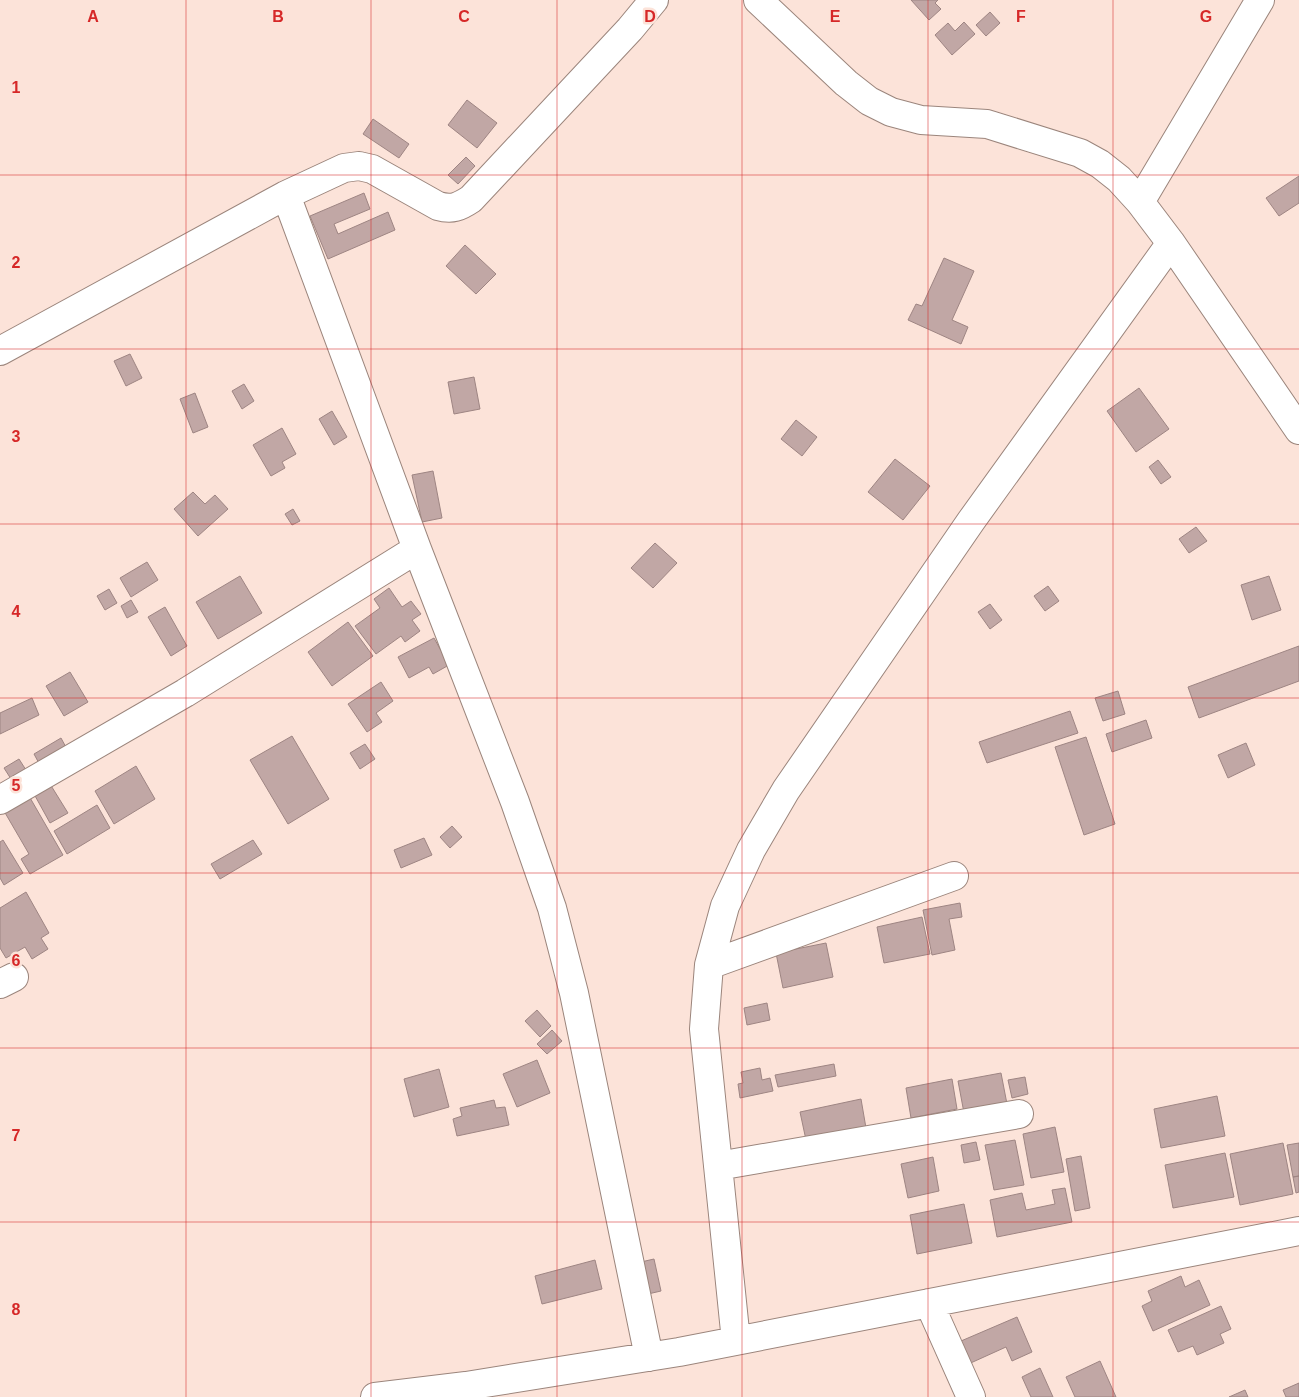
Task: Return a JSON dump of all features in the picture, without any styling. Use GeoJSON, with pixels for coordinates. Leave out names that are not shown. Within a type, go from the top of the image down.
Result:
{"type":"FeatureCollection","features":[{"type":"Feature","properties":{"kind":"street"},"geometry":{"type":"LineString","coordinates":[[0,351],[286,195],[344,168],[359,166],[372,169],[438,206],[448,209],[458,207],[471,199],[630,29],[654,0]]}},
{"type":"Feature","properties":{"kind":"street"},"geometry":{"type":"LineString","coordinates":[[758,0],[846,83],[869,101],[890,112],[921,120],[987,124],[1080,153],[1100,164],[1119,179],[1140,202],[1171,243],[1299,430]]}},
{"type":"Feature","properties":{"kind":"street"},"geometry":{"type":"LineString","coordinates":[[1140,202],[1260,0]]}},
{"type":"Feature","properties":{"kind":"street"},"geometry":{"type":"LineString","coordinates":[[286,195],[417,549],[515,802],[552,908],[574,993],[650,1357]]}},
{"type":"Feature","properties":{"kind":"street"},"geometry":{"type":"LineString","coordinates":[[736,1341],[704,1028],[708,965],[725,906],[752,850],[786,790],[971,522],[1171,243]]}},
{"type":"Feature","properties":{"kind":"street"},"geometry":{"type":"LineString","coordinates":[[0,800],[185,693],[417,549]]}},
{"type":"Feature","properties":{"kind":"street"},"geometry":{"type":"LineString","coordinates":[[708,965],[954,876]]}},
{"type":"Feature","properties":{"kind":"street"},"geometry":{"type":"LineString","coordinates":[[718,1166],[1018,1114]]}},
{"type":"Feature","properties":{"kind":"street"},"geometry":{"type":"LineString","coordinates":[[375,1397],[466,1386],[650,1357],[1299,1231]]}},
{"type":"Feature","properties":{"kind":"street"},"geometry":{"type":"LineString","coordinates":[[929,1303],[971,1397]]}},
{"type":"Feature","properties":{"kind":"building"},"geometry":{"type":"Polygon","coordinates":[[[911,0],[938,0],[935,3],[941,9],[929,20],[911,0]]]}},
{"type":"Feature","properties":{"kind":"building"},"geometry":{"type":"Polygon","coordinates":[[[990,12],[1000,23],[986,36],[976,25],[990,12]]]}},
{"type":"Feature","properties":{"kind":"building"},"geometry":{"type":"Polygon","coordinates":[[[964,22],[975,34],[952,55],[935,35],[948,23],[955,31],[964,22]]]}},
{"type":"Feature","properties":{"kind":"building"},"geometry":{"type":"Polygon","coordinates":[[[467,100],[497,123],[477,148],[448,125],[467,100]]]}},
{"type":"Feature","properties":{"kind":"building"},"geometry":{"type":"Polygon","coordinates":[[[373,119],[409,144],[399,158],[363,134],[373,119]]]}},
{"type":"Feature","properties":{"kind":"building"},"geometry":{"type":"Polygon","coordinates":[[[466,157],[475,166],[458,184],[448,175],[466,157]]]}},
{"type":"Feature","properties":{"kind":"building"},"geometry":{"type":"Polygon","coordinates":[[[1299,176],[1299,203],[1279,216],[1266,198],[1299,176]]]}},
{"type":"Feature","properties":{"kind":"building"},"geometry":{"type":"Polygon","coordinates":[[[364,193],[370,209],[334,224],[338,234],[388,212],[395,230],[328,259],[310,216],[364,193]]]}},
{"type":"Feature","properties":{"kind":"building"},"geometry":{"type":"Polygon","coordinates":[[[465,245],[496,274],[476,294],[446,266],[465,245]]]}},
{"type":"Feature","properties":{"kind":"building"},"geometry":{"type":"Polygon","coordinates":[[[944,258],[974,271],[952,320],[968,327],[961,344],[908,320],[916,304],[922,306],[944,258]]]}},
{"type":"Feature","properties":{"kind":"building"},"geometry":{"type":"Polygon","coordinates":[[[130,354],[142,378],[126,386],[114,361],[130,354]]]}},
{"type":"Feature","properties":{"kind":"building"},"geometry":{"type":"Polygon","coordinates":[[[474,377],[480,409],[454,414],[448,382],[474,377]]]}},
{"type":"Feature","properties":{"kind":"building"},"geometry":{"type":"Polygon","coordinates":[[[244,384],[254,401],[242,409],[232,391],[244,384]]]}},
{"type":"Feature","properties":{"kind":"building"},"geometry":{"type":"Polygon","coordinates":[[[1139,388],[1169,429],[1136,452],[1107,411],[1139,388]]]}},
{"type":"Feature","properties":{"kind":"building"},"geometry":{"type":"Polygon","coordinates":[[[195,393],[208,427],[193,433],[180,399],[195,393]]]}},
{"type":"Feature","properties":{"kind":"building"},"geometry":{"type":"Polygon","coordinates":[[[332,411],[347,437],[334,445],[319,419],[332,411]]]}},
{"type":"Feature","properties":{"kind":"building"},"geometry":{"type":"Polygon","coordinates":[[[796,420],[817,437],[802,456],[781,439],[796,420]]]}},
{"type":"Feature","properties":{"kind":"building"},"geometry":{"type":"Polygon","coordinates":[[[282,428],[296,454],[282,462],[285,468],[271,476],[253,445],[282,428]]]}},
{"type":"Feature","properties":{"kind":"building"},"geometry":{"type":"Polygon","coordinates":[[[895,459],[930,486],[903,520],[868,492],[895,459]]]}},
{"type":"Feature","properties":{"kind":"building"},"geometry":{"type":"Polygon","coordinates":[[[1158,460],[1171,477],[1161,484],[1149,467],[1158,460]]]}},
{"type":"Feature","properties":{"kind":"building"},"geometry":{"type":"Polygon","coordinates":[[[433,471],[442,518],[422,522],[412,475],[433,471]]]}},
{"type":"Feature","properties":{"kind":"building"},"geometry":{"type":"Polygon","coordinates":[[[193,492],[205,504],[215,495],[228,509],[198,536],[174,509],[193,492]]]}},
{"type":"Feature","properties":{"kind":"building"},"geometry":{"type":"Polygon","coordinates":[[[293,509],[300,521],[292,525],[285,514],[293,509]]]}},
{"type":"Feature","properties":{"kind":"building"},"geometry":{"type":"Polygon","coordinates":[[[1196,527],[1207,541],[1189,553],[1179,539],[1196,527]]]}},
{"type":"Feature","properties":{"kind":"building"},"geometry":{"type":"Polygon","coordinates":[[[655,543],[677,563],[653,588],[631,568],[655,543]]]}},
{"type":"Feature","properties":{"kind":"building"},"geometry":{"type":"Polygon","coordinates":[[[147,562],[158,580],[131,597],[120,578],[147,562]]]}},
{"type":"Feature","properties":{"kind":"building"},"geometry":{"type":"Polygon","coordinates":[[[240,576],[262,613],[218,639],[196,602],[240,576]]]}},
{"type":"Feature","properties":{"kind":"building"},"geometry":{"type":"Polygon","coordinates":[[[1269,576],[1281,610],[1252,620],[1241,585],[1269,576]]]}},
{"type":"Feature","properties":{"kind":"building"},"geometry":{"type":"Polygon","coordinates":[[[1048,586],[1059,601],[1045,611],[1034,596],[1048,586]]]}},
{"type":"Feature","properties":{"kind":"building"},"geometry":{"type":"Polygon","coordinates":[[[389,588],[402,607],[411,601],[421,614],[412,620],[420,631],[405,642],[401,636],[376,654],[355,626],[380,608],[374,599],[389,588]]]}},
{"type":"Feature","properties":{"kind":"building"},"geometry":{"type":"Polygon","coordinates":[[[109,589],[117,603],[105,610],[97,596],[109,589]]]}},
{"type":"Feature","properties":{"kind":"building"},"geometry":{"type":"Polygon","coordinates":[[[131,600],[138,612],[127,618],[121,606],[131,600]]]}},
{"type":"Feature","properties":{"kind":"building"},"geometry":{"type":"Polygon","coordinates":[[[990,604],[1002,620],[990,629],[978,612],[990,604]]]}},
{"type":"Feature","properties":{"kind":"building"},"geometry":{"type":"Polygon","coordinates":[[[165,607],[187,646],[171,656],[148,617],[165,607]]]}},
{"type":"Feature","properties":{"kind":"building"},"geometry":{"type":"Polygon","coordinates":[[[348,622],[373,656],[332,686],[308,652],[348,622]]]}},
{"type":"Feature","properties":{"kind":"building"},"geometry":{"type":"Polygon","coordinates":[[[434,638],[449,665],[433,674],[429,667],[409,678],[398,657],[434,638]]]}},
{"type":"Feature","properties":{"kind":"building"},"geometry":{"type":"Polygon","coordinates":[[[1299,646],[1299,681],[1199,718],[1188,687],[1299,646]]]}},
{"type":"Feature","properties":{"kind":"building"},"geometry":{"type":"Polygon","coordinates":[[[70,672],[88,702],[64,716],[46,686],[70,672]]]}},
{"type":"Feature","properties":{"kind":"building"},"geometry":{"type":"Polygon","coordinates":[[[381,682],[393,701],[376,713],[382,722],[367,732],[348,704],[381,682]]]}},
{"type":"Feature","properties":{"kind":"building"},"geometry":{"type":"Polygon","coordinates":[[[1118,691],[1125,714],[1103,721],[1095,698],[1118,691]]]}},
{"type":"Feature","properties":{"kind":"building"},"geometry":{"type":"Polygon","coordinates":[[[32,698],[39,715],[0,734],[0,713],[32,698]]]}},
{"type":"Feature","properties":{"kind":"building"},"geometry":{"type":"Polygon","coordinates":[[[1070,711],[1078,733],[987,763],[979,742],[1070,711]]]}},
{"type":"Feature","properties":{"kind":"building"},"geometry":{"type":"Polygon","coordinates":[[[1146,720],[1152,738],[1112,752],[1106,734],[1146,720]]]}},
{"type":"Feature","properties":{"kind":"building"},"geometry":{"type":"Polygon","coordinates":[[[292,736],[329,799],[288,824],[250,760],[292,736]]]}},
{"type":"Feature","properties":{"kind":"building"},"geometry":{"type":"Polygon","coordinates":[[[1086,737],[1115,824],[1084,835],[1055,747],[1086,737]]]}},
{"type":"Feature","properties":{"kind":"building"},"geometry":{"type":"Polygon","coordinates":[[[61,738],[68,751],[41,767],[34,754],[61,738]]]}},
{"type":"Feature","properties":{"kind":"building"},"geometry":{"type":"Polygon","coordinates":[[[1246,743],[1255,765],[1228,778],[1218,755],[1246,743]]]}},
{"type":"Feature","properties":{"kind":"building"},"geometry":{"type":"Polygon","coordinates":[[[365,744],[375,759],[360,769],[350,753],[365,744]]]}},
{"type":"Feature","properties":{"kind":"building"},"geometry":{"type":"Polygon","coordinates":[[[19,759],[26,770],[11,779],[4,768],[19,759]]]}},
{"type":"Feature","properties":{"kind":"building"},"geometry":{"type":"Polygon","coordinates":[[[136,766],[155,799],[114,824],[95,791],[136,766]]]}},
{"type":"Feature","properties":{"kind":"building"},"geometry":{"type":"Polygon","coordinates":[[[50,784],[68,813],[50,823],[34,794],[50,784]]]}},
{"type":"Feature","properties":{"kind":"building"},"geometry":{"type":"Polygon","coordinates":[[[29,796],[63,855],[30,874],[21,859],[29,854],[4,811],[29,796]]]}},
{"type":"Feature","properties":{"kind":"building"},"geometry":{"type":"Polygon","coordinates":[[[97,805],[110,828],[67,854],[54,831],[97,805]]]}},
{"type":"Feature","properties":{"kind":"building"},"geometry":{"type":"Polygon","coordinates":[[[452,826],[462,837],[450,848],[440,837],[452,826]]]}},
{"type":"Feature","properties":{"kind":"building"},"geometry":{"type":"Polygon","coordinates":[[[424,838],[432,855],[401,868],[394,850],[424,838]]]}},
{"type":"Feature","properties":{"kind":"building"},"geometry":{"type":"Polygon","coordinates":[[[3,840],[23,873],[4,885],[0,878],[0,842],[3,840]]]}},
{"type":"Feature","properties":{"kind":"building"},"geometry":{"type":"Polygon","coordinates":[[[253,840],[262,854],[220,879],[211,864],[253,840]]]}},
{"type":"Feature","properties":{"kind":"building"},"geometry":{"type":"Polygon","coordinates":[[[26,892],[49,933],[41,938],[48,949],[32,959],[25,947],[6,958],[0,948],[0,908],[26,892]]]}},
{"type":"Feature","properties":{"kind":"building"},"geometry":{"type":"Polygon","coordinates":[[[960,903],[962,917],[949,919],[955,950],[932,955],[923,910],[960,903]]]}},
{"type":"Feature","properties":{"kind":"building"},"geometry":{"type":"Polygon","coordinates":[[[922,917],[930,954],[884,963],[877,927],[922,917]]]}},
{"type":"Feature","properties":{"kind":"building"},"geometry":{"type":"Polygon","coordinates":[[[826,943],[833,977],[783,988],[776,953],[826,943]]]}},
{"type":"Feature","properties":{"kind":"building"},"geometry":{"type":"Polygon","coordinates":[[[767,1003],[770,1020],[747,1025],[744,1008],[767,1003]]]}},
{"type":"Feature","properties":{"kind":"building"},"geometry":{"type":"Polygon","coordinates":[[[537,1010],[551,1026],[540,1037],[525,1021],[537,1010]]]}},
{"type":"Feature","properties":{"kind":"building"},"geometry":{"type":"Polygon","coordinates":[[[552,1030],[562,1041],[547,1054],[537,1044],[552,1030]]]}},
{"type":"Feature","properties":{"kind":"building"},"geometry":{"type":"Polygon","coordinates":[[[537,1060],[550,1093],[517,1107],[503,1074],[537,1060]]]}},
{"type":"Feature","properties":{"kind":"building"},"geometry":{"type":"Polygon","coordinates":[[[834,1064],[836,1076],[778,1087],[775,1075],[834,1064]]]}},
{"type":"Feature","properties":{"kind":"building"},"geometry":{"type":"Polygon","coordinates":[[[760,1068],[762,1080],[770,1078],[773,1091],[740,1098],[738,1084],[743,1083],[741,1072],[760,1068]]]}},
{"type":"Feature","properties":{"kind":"building"},"geometry":{"type":"Polygon","coordinates":[[[439,1069],[449,1107],[414,1117],[404,1079],[439,1069]]]}},
{"type":"Feature","properties":{"kind":"building"},"geometry":{"type":"Polygon","coordinates":[[[1001,1073],[1007,1104],[964,1113],[958,1081],[1001,1073]]]}},
{"type":"Feature","properties":{"kind":"building"},"geometry":{"type":"Polygon","coordinates":[[[1025,1077],[1028,1094],[1012,1098],[1008,1080],[1025,1077]]]}},
{"type":"Feature","properties":{"kind":"building"},"geometry":{"type":"Polygon","coordinates":[[[952,1079],[957,1109],[911,1118],[906,1088],[952,1079]]]}},
{"type":"Feature","properties":{"kind":"building"},"geometry":{"type":"Polygon","coordinates":[[[1217,1096],[1225,1136],[1161,1148],[1154,1109],[1217,1096]]]}},
{"type":"Feature","properties":{"kind":"building"},"geometry":{"type":"Polygon","coordinates":[[[861,1099],[866,1128],[806,1140],[800,1112],[861,1099]]]}},
{"type":"Feature","properties":{"kind":"building"},"geometry":{"type":"Polygon","coordinates":[[[494,1100],[496,1108],[505,1107],[509,1125],[457,1136],[453,1119],[462,1116],[460,1108],[494,1100]]]}},
{"type":"Feature","properties":{"kind":"building"},"geometry":{"type":"Polygon","coordinates":[[[1055,1127],[1064,1172],[1031,1178],[1023,1134],[1055,1127]]]}},
{"type":"Feature","properties":{"kind":"building"},"geometry":{"type":"Polygon","coordinates":[[[1015,1140],[1024,1185],[994,1190],[985,1145],[1015,1140]]]}},
{"type":"Feature","properties":{"kind":"building"},"geometry":{"type":"Polygon","coordinates":[[[976,1142],[980,1160],[964,1163],[961,1145],[976,1142]]]}},
{"type":"Feature","properties":{"kind":"building"},"geometry":{"type":"Polygon","coordinates":[[[1283,1143],[1293,1194],[1240,1205],[1230,1154],[1283,1143]]]}},
{"type":"Feature","properties":{"kind":"building"},"geometry":{"type":"Polygon","coordinates":[[[1299,1143],[1299,1176],[1293,1177],[1287,1145],[1299,1143]]]}},
{"type":"Feature","properties":{"kind":"building"},"geometry":{"type":"Polygon","coordinates":[[[1225,1153],[1234,1197],[1173,1208],[1165,1165],[1225,1153]]]}},
{"type":"Feature","properties":{"kind":"building"},"geometry":{"type":"Polygon","coordinates":[[[1081,1156],[1090,1208],[1075,1211],[1066,1159],[1081,1156]]]}},
{"type":"Feature","properties":{"kind":"building"},"geometry":{"type":"Polygon","coordinates":[[[933,1157],[939,1191],[908,1198],[901,1164],[933,1157]]]}},
{"type":"Feature","properties":{"kind":"building"},"geometry":{"type":"Polygon","coordinates":[[[1299,1176],[1299,1192],[1296,1193],[1293,1177],[1299,1176]]]}},
{"type":"Feature","properties":{"kind":"building"},"geometry":{"type":"Polygon","coordinates":[[[1065,1188],[1072,1222],[997,1237],[990,1200],[1022,1193],[1026,1210],[1055,1204],[1052,1190],[1065,1188]]]}},
{"type":"Feature","properties":{"kind":"building"},"geometry":{"type":"Polygon","coordinates":[[[964,1204],[972,1243],[917,1254],[910,1215],[964,1204]]]}},
{"type":"Feature","properties":{"kind":"building"},"geometry":{"type":"Polygon","coordinates":[[[654,1259],[661,1291],[648,1294],[641,1262],[654,1259]]]}},
{"type":"Feature","properties":{"kind":"building"},"geometry":{"type":"Polygon","coordinates":[[[595,1260],[602,1289],[542,1304],[535,1276],[595,1260]]]}},
{"type":"Feature","properties":{"kind":"building"},"geometry":{"type":"Polygon","coordinates":[[[1181,1276],[1185,1287],[1199,1280],[1210,1305],[1153,1331],[1142,1306],[1152,1301],[1148,1291],[1181,1276]]]}},
{"type":"Feature","properties":{"kind":"building"},"geometry":{"type":"Polygon","coordinates":[[[1221,1306],[1231,1329],[1220,1334],[1224,1343],[1197,1355],[1193,1346],[1178,1352],[1168,1330],[1221,1306]]]}},
{"type":"Feature","properties":{"kind":"building"},"geometry":{"type":"Polygon","coordinates":[[[1017,1317],[1032,1352],[1012,1361],[1006,1347],[964,1366],[954,1344],[1017,1317]]]}},
{"type":"Feature","properties":{"kind":"building"},"geometry":{"type":"Polygon","coordinates":[[[1100,1361],[1116,1397],[1075,1397],[1066,1377],[1100,1361]]]}},
{"type":"Feature","properties":{"kind":"building"},"geometry":{"type":"Polygon","coordinates":[[[1040,1368],[1053,1397],[1031,1397],[1022,1377],[1040,1368]]]}},
{"type":"Feature","properties":{"kind":"building"},"geometry":{"type":"Polygon","coordinates":[[[1299,1383],[1299,1397],[1286,1397],[1283,1390],[1299,1383]]]}},
{"type":"Feature","properties":{"kind":"building"},"geometry":{"type":"Polygon","coordinates":[[[1245,1390],[1248,1397],[1229,1397],[1245,1390]]]}}]}
